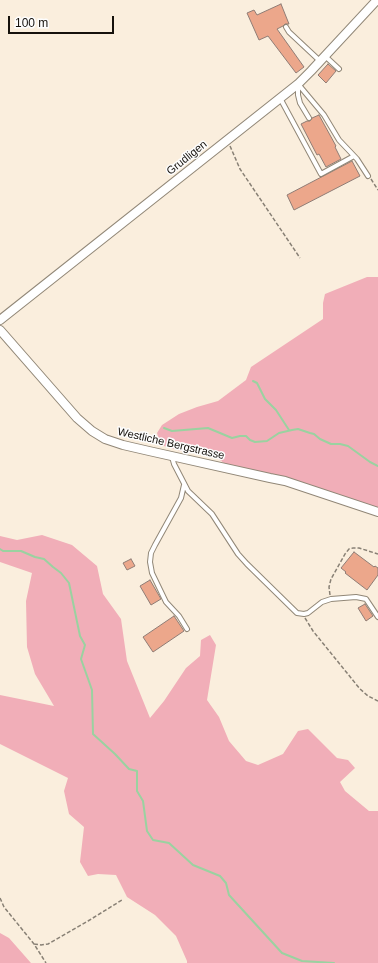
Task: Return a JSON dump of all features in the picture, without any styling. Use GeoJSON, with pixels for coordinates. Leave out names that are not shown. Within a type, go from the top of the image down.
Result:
{"type":"FeatureCollection","features":[{"type":"Feature","properties":{"kind":"street","name":"Grudligen"},"geometry":{"type":"LineString","coordinates":[[0,320],[298,84],[377,0]]}},
{"type":"Feature","properties":{"kind":"street","name":"Westliche Bergstrasse"},"geometry":{"type":"LineString","coordinates":[[0,330],[77,418],[92,431],[105,439],[123,445],[284,482],[378,512]]}},
{"type":"Feature","properties":{"kind":"lane"},"geometry":{"type":"LineString","coordinates":[[286,27],[289,32],[323,59],[339,68]]}},
{"type":"Feature","properties":{"kind":"lane"},"geometry":{"type":"LineString","coordinates":[[298,84],[298,95],[300,102],[309,118]]}},
{"type":"Feature","properties":{"kind":"lane"},"geometry":{"type":"LineString","coordinates":[[298,84],[324,115],[339,140],[354,156],[368,176]]}},
{"type":"Feature","properties":{"kind":"lane"},"geometry":{"type":"LineString","coordinates":[[280,98],[321,174],[354,156]]}},
{"type":"Feature","properties":{"kind":"lane"},"geometry":{"type":"LineString","coordinates":[[172,456],[174,464],[188,491],[212,514],[238,554],[297,613],[304,614],[322,602],[331,599],[356,597],[366,599],[378,617]]}},
{"type":"Feature","properties":{"kind":"lane"},"geometry":{"type":"LineString","coordinates":[[184,484],[181,498],[155,544],[151,553],[150,562],[152,573],[166,602],[179,616],[187,629]]}},
{"type":"Feature","properties":{"kind":"path"},"geometry":{"type":"LineString","coordinates":[[227,140],[240,169],[300,258]]}},
{"type":"Feature","properties":{"kind":"path"},"geometry":{"type":"LineString","coordinates":[[368,176],[378,190]]}},
{"type":"Feature","properties":{"kind":"path"},"geometry":{"type":"LineString","coordinates":[[331,599],[329,587],[331,578],[345,554],[350,549],[359,548],[378,554]]}},
{"type":"Feature","properties":{"kind":"path"},"geometry":{"type":"LineString","coordinates":[[304,614],[305,620],[313,631],[360,689],[368,696],[378,701]]}},
{"type":"Feature","properties":{"kind":"path"},"geometry":{"type":"LineString","coordinates":[[0,898],[4,907],[34,944],[46,963]]}},
{"type":"Feature","properties":{"kind":"path"},"geometry":{"type":"LineString","coordinates":[[34,944],[48,944],[122,900]]}},
{"type":"Feature","properties":{"kind":"shaded area"},"geometry":{"type":"Polygon","coordinates":[[[367,277],[378,277],[378,510],[229,467],[207,450],[198,448],[192,453],[185,452],[164,446],[160,443],[157,433],[162,425],[179,414],[218,401],[246,380],[251,367],[323,319],[323,303],[325,294],[367,277]]]}},
{"type":"Feature","properties":{"kind":"shaded area"},"geometry":{"type":"Polygon","coordinates":[[[42,535],[72,545],[97,566],[103,594],[121,619],[127,661],[150,718],[164,701],[186,668],[200,656],[201,640],[210,635],[216,645],[207,700],[219,717],[229,741],[246,761],[258,765],[283,754],[298,731],[308,729],[337,758],[348,760],[355,768],[340,782],[345,791],[369,811],[378,811],[378,963],[187,963],[176,936],[155,915],[127,897],[116,875],[98,874],[88,876],[80,862],[84,827],[69,814],[64,791],[68,778],[0,744],[0,695],[54,706],[35,674],[27,647],[26,601],[32,573],[0,562],[0,536],[17,540],[42,535]]]}},
{"type":"Feature","properties":{"kind":"shaded area"},"geometry":{"type":"Polygon","coordinates":[[[0,933],[9,938],[31,963],[0,963],[0,933]]]}},
{"type":"Feature","properties":{"kind":"building"},"geometry":{"type":"Polygon","coordinates":[[[281,4],[289,24],[285,24],[277,29],[304,67],[296,73],[268,36],[259,40],[247,13],[254,10],[257,15],[281,4]]]}},
{"type":"Feature","properties":{"kind":"building"},"geometry":{"type":"Polygon","coordinates":[[[328,64],[336,71],[326,83],[318,75],[328,64]]]}},
{"type":"Feature","properties":{"kind":"building"},"geometry":{"type":"Polygon","coordinates":[[[319,115],[336,146],[335,147],[341,159],[326,167],[319,154],[317,155],[301,124],[310,121],[312,118],[319,115]]]}},
{"type":"Feature","properties":{"kind":"building"},"geometry":{"type":"Polygon","coordinates":[[[352,161],[360,176],[294,210],[287,195],[352,161]]]}},
{"type":"Feature","properties":{"kind":"building"},"geometry":{"type":"Polygon","coordinates":[[[354,552],[374,567],[375,566],[378,568],[378,575],[367,590],[345,573],[346,572],[341,568],[354,552]]]}},
{"type":"Feature","properties":{"kind":"building"},"geometry":{"type":"Polygon","coordinates":[[[131,559],[135,566],[127,570],[123,563],[131,559]]]}},
{"type":"Feature","properties":{"kind":"building"},"geometry":{"type":"Polygon","coordinates":[[[150,580],[161,599],[151,605],[140,586],[150,580]]]}},
{"type":"Feature","properties":{"kind":"building"},"geometry":{"type":"Polygon","coordinates":[[[365,604],[373,616],[366,621],[358,608],[365,604]]]}},
{"type":"Feature","properties":{"kind":"building"},"geometry":{"type":"Polygon","coordinates":[[[174,616],[184,631],[153,652],[143,637],[174,616]]]}},
{"type":"Feature","properties":{"kind":"waterway"},"geometry":{"type":"LineString","coordinates":[[253,381],[257,383],[265,399],[276,410],[289,430]]}},
{"type":"Feature","properties":{"kind":"waterway"},"geometry":{"type":"LineString","coordinates":[[164,428],[172,431],[208,428],[232,438],[246,436],[255,442],[267,441],[279,433],[298,429],[314,434],[320,439],[331,444],[348,446],[378,466]]}},
{"type":"Feature","properties":{"kind":"waterway"},"geometry":{"type":"LineString","coordinates":[[0,549],[3,551],[21,551],[44,559],[61,573],[69,583],[80,636],[85,645],[81,659],[92,690],[93,734],[129,769],[137,771],[137,791],[143,801],[147,831],[153,840],[169,843],[193,865],[220,876],[226,883],[229,895],[282,953],[302,961],[334,963]]}}]}
